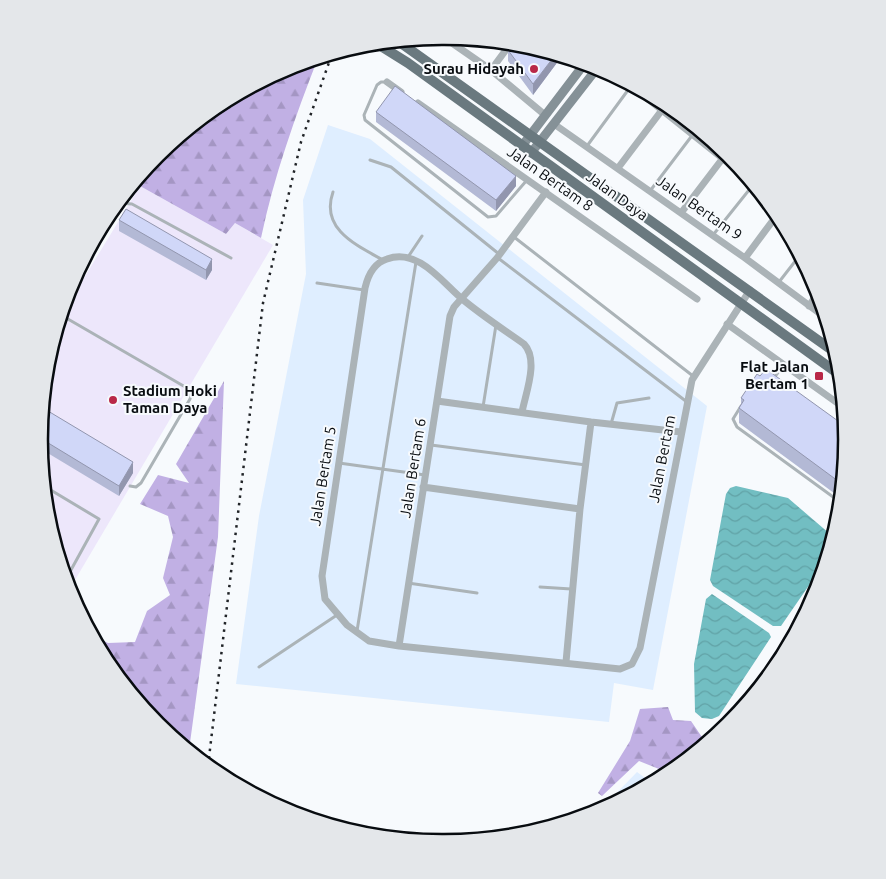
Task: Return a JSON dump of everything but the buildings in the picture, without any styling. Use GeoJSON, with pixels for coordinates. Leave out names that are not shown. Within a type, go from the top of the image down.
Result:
{"type":"FeatureCollection","features":[{"type":"Feature","properties":{"kind":"main road","name":"Jalan Daya"},"geometry":{"type":"LineString","coordinates":[[406,47],[826,346]]}},
{"type":"Feature","properties":{"kind":"main road","name":"Jalan Daya"},"geometry":{"type":"LineString","coordinates":[[386,49],[742,302],[831,368]]}},
{"type":"Feature","properties":{"kind":"street"},"geometry":{"type":"LineString","coordinates":[[456,45],[491,70],[545,116]]}},
{"type":"Feature","properties":{"kind":"street"},"geometry":{"type":"LineString","coordinates":[[491,70],[506,50]]}},
{"type":"Feature","properties":{"kind":"street"},"geometry":{"type":"LineString","coordinates":[[522,146],[580,70]]}},
{"type":"Feature","properties":{"kind":"street"},"geometry":{"type":"LineString","coordinates":[[531,153],[592,74]]}},
{"type":"Feature","properties":{"kind":"street","name":"Jalan Bertam 8"},"geometry":{"type":"LineString","coordinates":[[387,82],[697,299]]}},
{"type":"Feature","properties":{"kind":"street"},"geometry":{"type":"LineString","coordinates":[[618,168],[661,111]]}},
{"type":"Feature","properties":{"kind":"street","name":"Jalan Bertam 9"},"geometry":{"type":"LineString","coordinates":[[554,124],[713,235],[816,311]]}},
{"type":"Feature","properties":{"kind":"street"},"geometry":{"type":"LineString","coordinates":[[681,213],[721,160]]}},
{"type":"Feature","properties":{"kind":"street","name":"Jalan Bertam 6"},"geometry":{"type":"LineString","coordinates":[[399,646],[448,326],[454,307],[498,256],[546,192]]}},
{"type":"Feature","properties":{"kind":"street"},"geometry":{"type":"LineString","coordinates":[[745,258],[772,222]]}},
{"type":"Feature","properties":{"kind":"street"},"geometry":{"type":"LineString","coordinates":[[384,260],[408,257],[416,260],[438,276],[461,298],[524,344],[531,354],[522,412]]}},
{"type":"Feature","properties":{"kind":"street","name":"Jalan Bertam 5"},"geometry":{"type":"LineString","coordinates":[[384,260],[368,275],[364,290],[321,585],[325,599],[337,615],[357,634],[374,642],[399,646],[626,668],[636,658],[640,648]]}},
{"type":"Feature","properties":{"kind":"street","name":"Jalan Bertam"},"geometry":{"type":"LineString","coordinates":[[640,648],[693,376],[750,290]]}},
{"type":"Feature","properties":{"kind":"street"},"geometry":{"type":"LineString","coordinates":[[809,306],[812,302]]}},
{"type":"Feature","properties":{"kind":"street"},"geometry":{"type":"LineString","coordinates":[[727,324],[836,402]]}},
{"type":"Feature","properties":{"kind":"street"},"geometry":{"type":"LineString","coordinates":[[437,401],[681,432]]}},
{"type":"Feature","properties":{"kind":"street"},"geometry":{"type":"LineString","coordinates":[[566,662],[580,509],[591,422]]}},
{"type":"Feature","properties":{"kind":"street"},"geometry":{"type":"LineString","coordinates":[[424,487],[580,509]]}},
{"type":"Feature","properties":{"kind":"lane"},"geometry":{"type":"LineString","coordinates":[[387,82],[381,82],[377,85],[364,115],[365,120],[488,217],[496,216],[527,179]]}},
{"type":"Feature","properties":{"kind":"lane"},"geometry":{"type":"LineString","coordinates":[[587,146],[626,91]]}},
{"type":"Feature","properties":{"kind":"lane"},"geometry":{"type":"LineString","coordinates":[[650,191],[692,134]]}},
{"type":"Feature","properties":{"kind":"lane"},"geometry":{"type":"LineString","coordinates":[[370,160],[391,167],[498,256],[687,402]]}},
{"type":"Feature","properties":{"kind":"lane"},"geometry":{"type":"LineString","coordinates":[[713,235],[749,190]]}},
{"type":"Feature","properties":{"kind":"lane"},"geometry":{"type":"LineString","coordinates":[[333,192],[329,204],[330,214],[338,229],[352,242],[384,260]]}},
{"type":"Feature","properties":{"kind":"lane"},"geometry":{"type":"LineString","coordinates":[[127,204],[132,204],[231,258]]}},
{"type":"Feature","properties":{"kind":"lane"},"geometry":{"type":"LineString","coordinates":[[408,257],[422,236]]}},
{"type":"Feature","properties":{"kind":"lane"},"geometry":{"type":"LineString","coordinates":[[513,236],[693,376]]}},
{"type":"Feature","properties":{"kind":"lane"},"geometry":{"type":"LineString","coordinates":[[357,634],[416,260]]}},
{"type":"Feature","properties":{"kind":"lane"},"geometry":{"type":"LineString","coordinates":[[778,283],[795,261]]}},
{"type":"Feature","properties":{"kind":"lane"},"geometry":{"type":"LineString","coordinates":[[316,283],[364,290]]}},
{"type":"Feature","properties":{"kind":"lane"},"geometry":{"type":"LineString","coordinates":[[67,319],[187,388],[191,393],[190,399],[141,483],[136,487],[130,486]]}},
{"type":"Feature","properties":{"kind":"lane"},"geometry":{"type":"LineString","coordinates":[[483,407],[496,324]]}},
{"type":"Feature","properties":{"kind":"lane"},"geometry":{"type":"LineString","coordinates":[[773,379],[784,364]]}},
{"type":"Feature","properties":{"kind":"lane"},"geometry":{"type":"LineString","coordinates":[[768,379],[773,379],[780,385]]}},
{"type":"Feature","properties":{"kind":"lane"},"geometry":{"type":"LineString","coordinates":[[611,424],[618,403],[649,398]]}},
{"type":"Feature","properties":{"kind":"lane"},"geometry":{"type":"LineString","coordinates":[[744,402],[733,419],[737,427],[833,497]]}},
{"type":"Feature","properties":{"kind":"lane"},"geometry":{"type":"LineString","coordinates":[[431,445],[586,465]]}},
{"type":"Feature","properties":{"kind":"lane"},"geometry":{"type":"LineString","coordinates":[[339,463],[425,475]]}},
{"type":"Feature","properties":{"kind":"lane"},"geometry":{"type":"LineString","coordinates":[[52,491],[99,519],[71,570]]}},
{"type":"Feature","properties":{"kind":"lane"},"geometry":{"type":"LineString","coordinates":[[408,583],[477,593]]}},
{"type":"Feature","properties":{"kind":"lane"},"geometry":{"type":"LineString","coordinates":[[540,587],[572,589]]}},
{"type":"Feature","properties":{"kind":"lane"},"geometry":{"type":"LineString","coordinates":[[258,667],[337,615]]}},
{"type":"Feature","properties":{"kind":"shaded area"},"geometry":{"type":"Polygon","coordinates":[[[328,125],[370,139],[707,406],[653,690],[614,683],[609,722],[236,684],[259,516],[306,274],[303,200],[328,125]]]}},
{"type":"Feature","properties":{"kind":"shaded area","name":"Stadium Hoki Taman Daya"},"geometry":{"type":"Polygon","coordinates":[[[140,186],[226,234],[235,223],[273,245],[75,580],[69,566],[56,516],[49,465],[48,440],[49,414],[56,363],[69,313],[83,280],[140,186]]]}},
{"type":"Feature","properties":{"kind":"shaded area"},"geometry":{"type":"Polygon","coordinates":[[[637,772],[645,778],[640,781],[616,793],[637,772]]]}},
{"type":"Feature","properties":{"kind":"green space"},"geometry":{"type":"Polygon","coordinates":[[[315,66],[286,147],[272,192],[261,238],[235,223],[226,234],[140,186],[183,143],[224,111],[269,86],[315,66]]]}},
{"type":"Feature","properties":{"kind":"green space"},"geometry":{"type":"Polygon","coordinates":[[[224,381],[218,537],[190,742],[146,700],[103,641],[108,643],[135,642],[147,611],[170,595],[163,578],[173,537],[168,516],[140,504],[158,475],[189,483],[176,464],[224,381]]]}},
{"type":"Feature","properties":{"kind":"green space"},"geometry":{"type":"Polygon","coordinates":[[[668,707],[673,720],[691,721],[702,737],[660,769],[639,761],[602,796],[598,793],[630,741],[640,709],[668,707]]]}},
{"type":"Feature","properties":{"kind":"water"},"geometry":{"type":"Polygon","coordinates":[[[736,486],[788,498],[827,531],[817,566],[809,585],[781,626],[773,626],[713,586],[710,580],[726,494],[730,488],[736,486]]]}},
{"type":"Feature","properties":{"kind":"water"},"geometry":{"type":"Polygon","coordinates":[[[712,594],[769,633],[771,637],[719,716],[712,719],[702,718],[695,712],[694,664],[706,599],[712,594]]]}},
{"type":"Feature","properties":{"kind":"railway"},"geometry":{"type":"LineString","coordinates":[[209,757],[263,303],[301,142],[329,62]]}},
{"type":"Feature","properties":{"kind":"place","name":"Surau Hidayah"},"geometry":{"type":"Point","coordinates":[534,69]}},
{"type":"Feature","properties":{"kind":"place","name":"Flat Jalan Bertam 1"},"geometry":{"type":"Point","coordinates":[819,376]}},
{"type":"Feature","properties":{"kind":"place","name":"Stadium Hoki Taman Daya"},"geometry":{"type":"Point","coordinates":[113,400]}}]}
